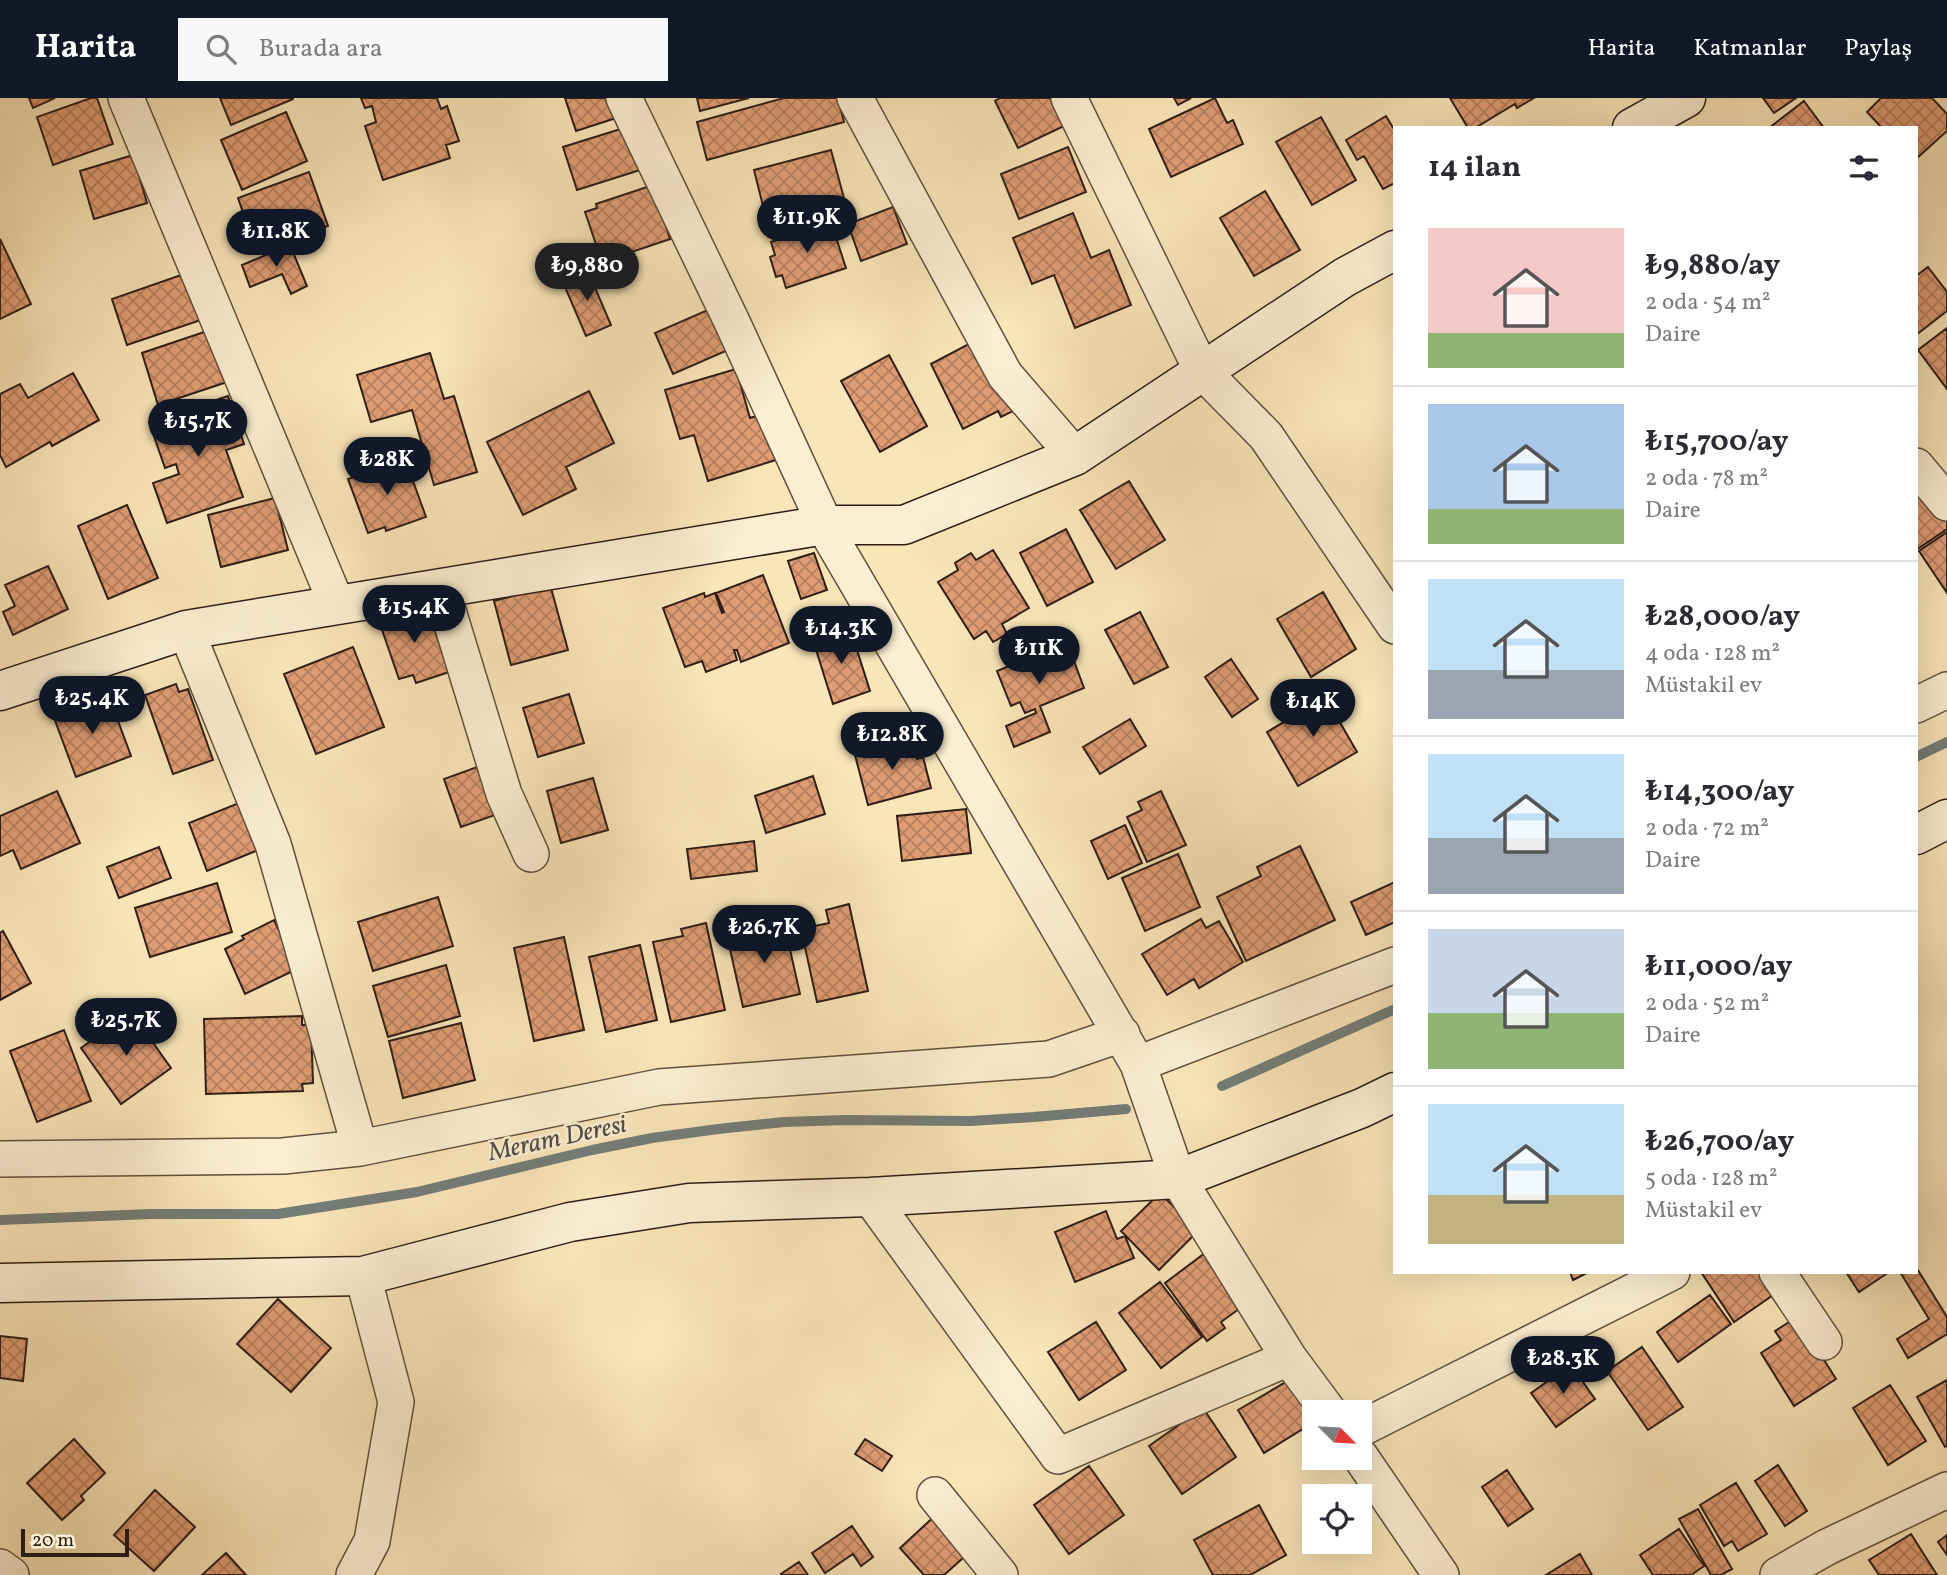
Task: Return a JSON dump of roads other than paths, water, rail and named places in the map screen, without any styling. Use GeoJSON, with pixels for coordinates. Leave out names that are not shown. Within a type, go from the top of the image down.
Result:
{"type":"FeatureCollection","features":[{"type":"Feature","properties":{"kind":"street"},"geometry":{"type":"LineString","coordinates":[[126,98],[337,605]]}},
{"type":"Feature","properties":{"kind":"street"},"geometry":{"type":"LineString","coordinates":[[624,98],[732,322],[825,525],[1122,1034],[1138,1064],[1178,1179],[1289,1358],[1320,1400]]}},
{"type":"Feature","properties":{"kind":"street"},"geometry":{"type":"LineString","coordinates":[[855,98],[1005,376],[1075,456]]}},
{"type":"Feature","properties":{"kind":"street"},"geometry":{"type":"LineString","coordinates":[[1069,98],[1202,371],[1266,436],[1393,623]]}},
{"type":"Feature","properties":{"kind":"street"},"geometry":{"type":"LineString","coordinates":[[1637,126],[1686,98]]}},
{"type":"Feature","properties":{"kind":"street"},"geometry":{"type":"LineString","coordinates":[[0,691],[186,630],[825,525],[904,525],[1075,456],[1345,277],[1393,251]]}},
{"type":"Feature","properties":{"kind":"street"},"geometry":{"type":"LineString","coordinates":[[1918,468],[1947,503]]}},
{"type":"Feature","properties":{"kind":"street"},"geometry":{"type":"LineString","coordinates":[[442,588],[504,794],[531,854]]}},
{"type":"Feature","properties":{"kind":"street"},"geometry":{"type":"LineString","coordinates":[[186,630],[273,844],[360,1148]]}},
{"type":"Feature","properties":{"kind":"street"},"geometry":{"type":"LineString","coordinates":[[1918,704],[1947,690]]}},
{"type":"Feature","properties":{"kind":"street"},"geometry":{"type":"LineString","coordinates":[[1918,834],[1947,819]]}},
{"type":"Feature","properties":{"kind":"street"},"geometry":{"type":"LineString","coordinates":[[1138,1064],[1393,966]]}},
{"type":"Feature","properties":{"kind":"street"},"geometry":{"type":"LineString","coordinates":[[0,1159],[283,1156],[360,1148],[659,1087],[1049,1059],[1122,1034]]}},
{"type":"Feature","properties":{"kind":"street"},"geometry":{"type":"LineString","coordinates":[[0,1283],[363,1276],[584,1220],[689,1203],[870,1197],[1178,1179],[1362,1108],[1393,1093]]}},
{"type":"Feature","properties":{"kind":"street"},"geometry":{"type":"LineString","coordinates":[[870,1197],[1058,1456],[1289,1358]]}},
{"type":"Feature","properties":{"kind":"street"},"geometry":{"type":"LineString","coordinates":[[1372,1423],[1668,1274]]}},
{"type":"Feature","properties":{"kind":"street"},"geometry":{"type":"LineString","coordinates":[[1778,1274],[1824,1342]]}},
{"type":"Feature","properties":{"kind":"street"},"geometry":{"type":"LineString","coordinates":[[354,1575],[372,1541],[396,1402],[363,1276]]}},
{"type":"Feature","properties":{"kind":"street"},"geometry":{"type":"LineString","coordinates":[[1370,1470],[1441,1575]]}},
{"type":"Feature","properties":{"kind":"street"},"geometry":{"type":"LineString","coordinates":[[1778,1575],[1827,1546],[1947,1490]]}},
{"type":"Feature","properties":{"kind":"street"},"geometry":{"type":"LineString","coordinates":[[935,1495],[999,1574]]}},
{"type":"Feature","properties":{"kind":"street"},"geometry":{"type":"LineString","coordinates":[[0,1567],[11,1575]]}},
{"type":"Feature","properties":{"kind":"waterway","name":"Meram Deresi"},"geometry":{"type":"LineString","coordinates":[[1918,756],[1947,742]]}},
{"type":"Feature","properties":{"kind":"waterway","name":"Meram Deresi"},"geometry":{"type":"LineString","coordinates":[[1222,1086],[1393,1010]]}},
{"type":"Feature","properties":{"kind":"waterway","name":"Meram Deresi"},"geometry":{"type":"LineString","coordinates":[[0,1220],[151,1214],[278,1214],[417,1192],[592,1150],[718,1129],[784,1122],[846,1120],[971,1121],[1126,1109]]}}]}
